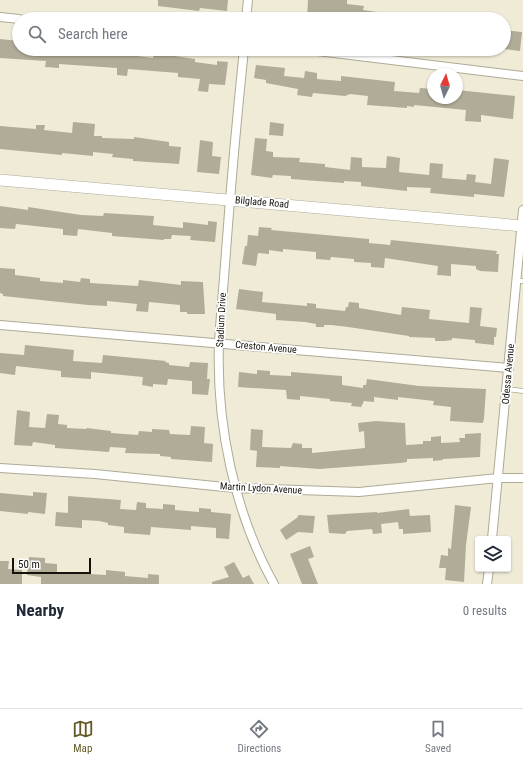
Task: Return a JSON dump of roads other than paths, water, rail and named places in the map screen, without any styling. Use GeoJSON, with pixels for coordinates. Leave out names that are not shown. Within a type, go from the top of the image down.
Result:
{"type":"FeatureCollection","features":[{"type":"Feature","properties":{"kind":"street"},"geometry":{"type":"LineString","coordinates":[[247,12],[248,0]]}},
{"type":"Feature","properties":{"kind":"street"},"geometry":{"type":"LineString","coordinates":[[0,17],[12,18]]}},
{"type":"Feature","properties":{"kind":"street","name":"Stadium Drive"},"geometry":{"type":"LineString","coordinates":[[243,56],[219,343],[221,399],[226,441],[236,488],[251,532],[274,584]]}},
{"type":"Feature","properties":{"kind":"street"},"geometry":{"type":"LineString","coordinates":[[359,56],[523,76]]}},
{"type":"Feature","properties":{"kind":"street","name":"Bilglade Road"},"geometry":{"type":"LineString","coordinates":[[0,180],[522,226]]}},
{"type":"Feature","properties":{"kind":"street","name":"Odessa Avenue"},"geometry":{"type":"LineString","coordinates":[[492,536],[509,368],[520,281],[523,210]]}},
{"type":"Feature","properties":{"kind":"street","name":"Creston Avenue"},"geometry":{"type":"LineString","coordinates":[[0,325],[509,368]]}},
{"type":"Feature","properties":{"kind":"street","name":"Martin Lydon Avenue"},"geometry":{"type":"LineString","coordinates":[[0,468],[95,474],[236,488],[359,492],[498,478],[523,478]]}},
{"type":"Feature","properties":{"kind":"street"},"geometry":{"type":"LineString","coordinates":[[487,584],[489,572]]}},
{"type":"Feature","properties":{"kind":"lane"},"geometry":{"type":"LineString","coordinates":[[507,389],[523,391]]}}]}
